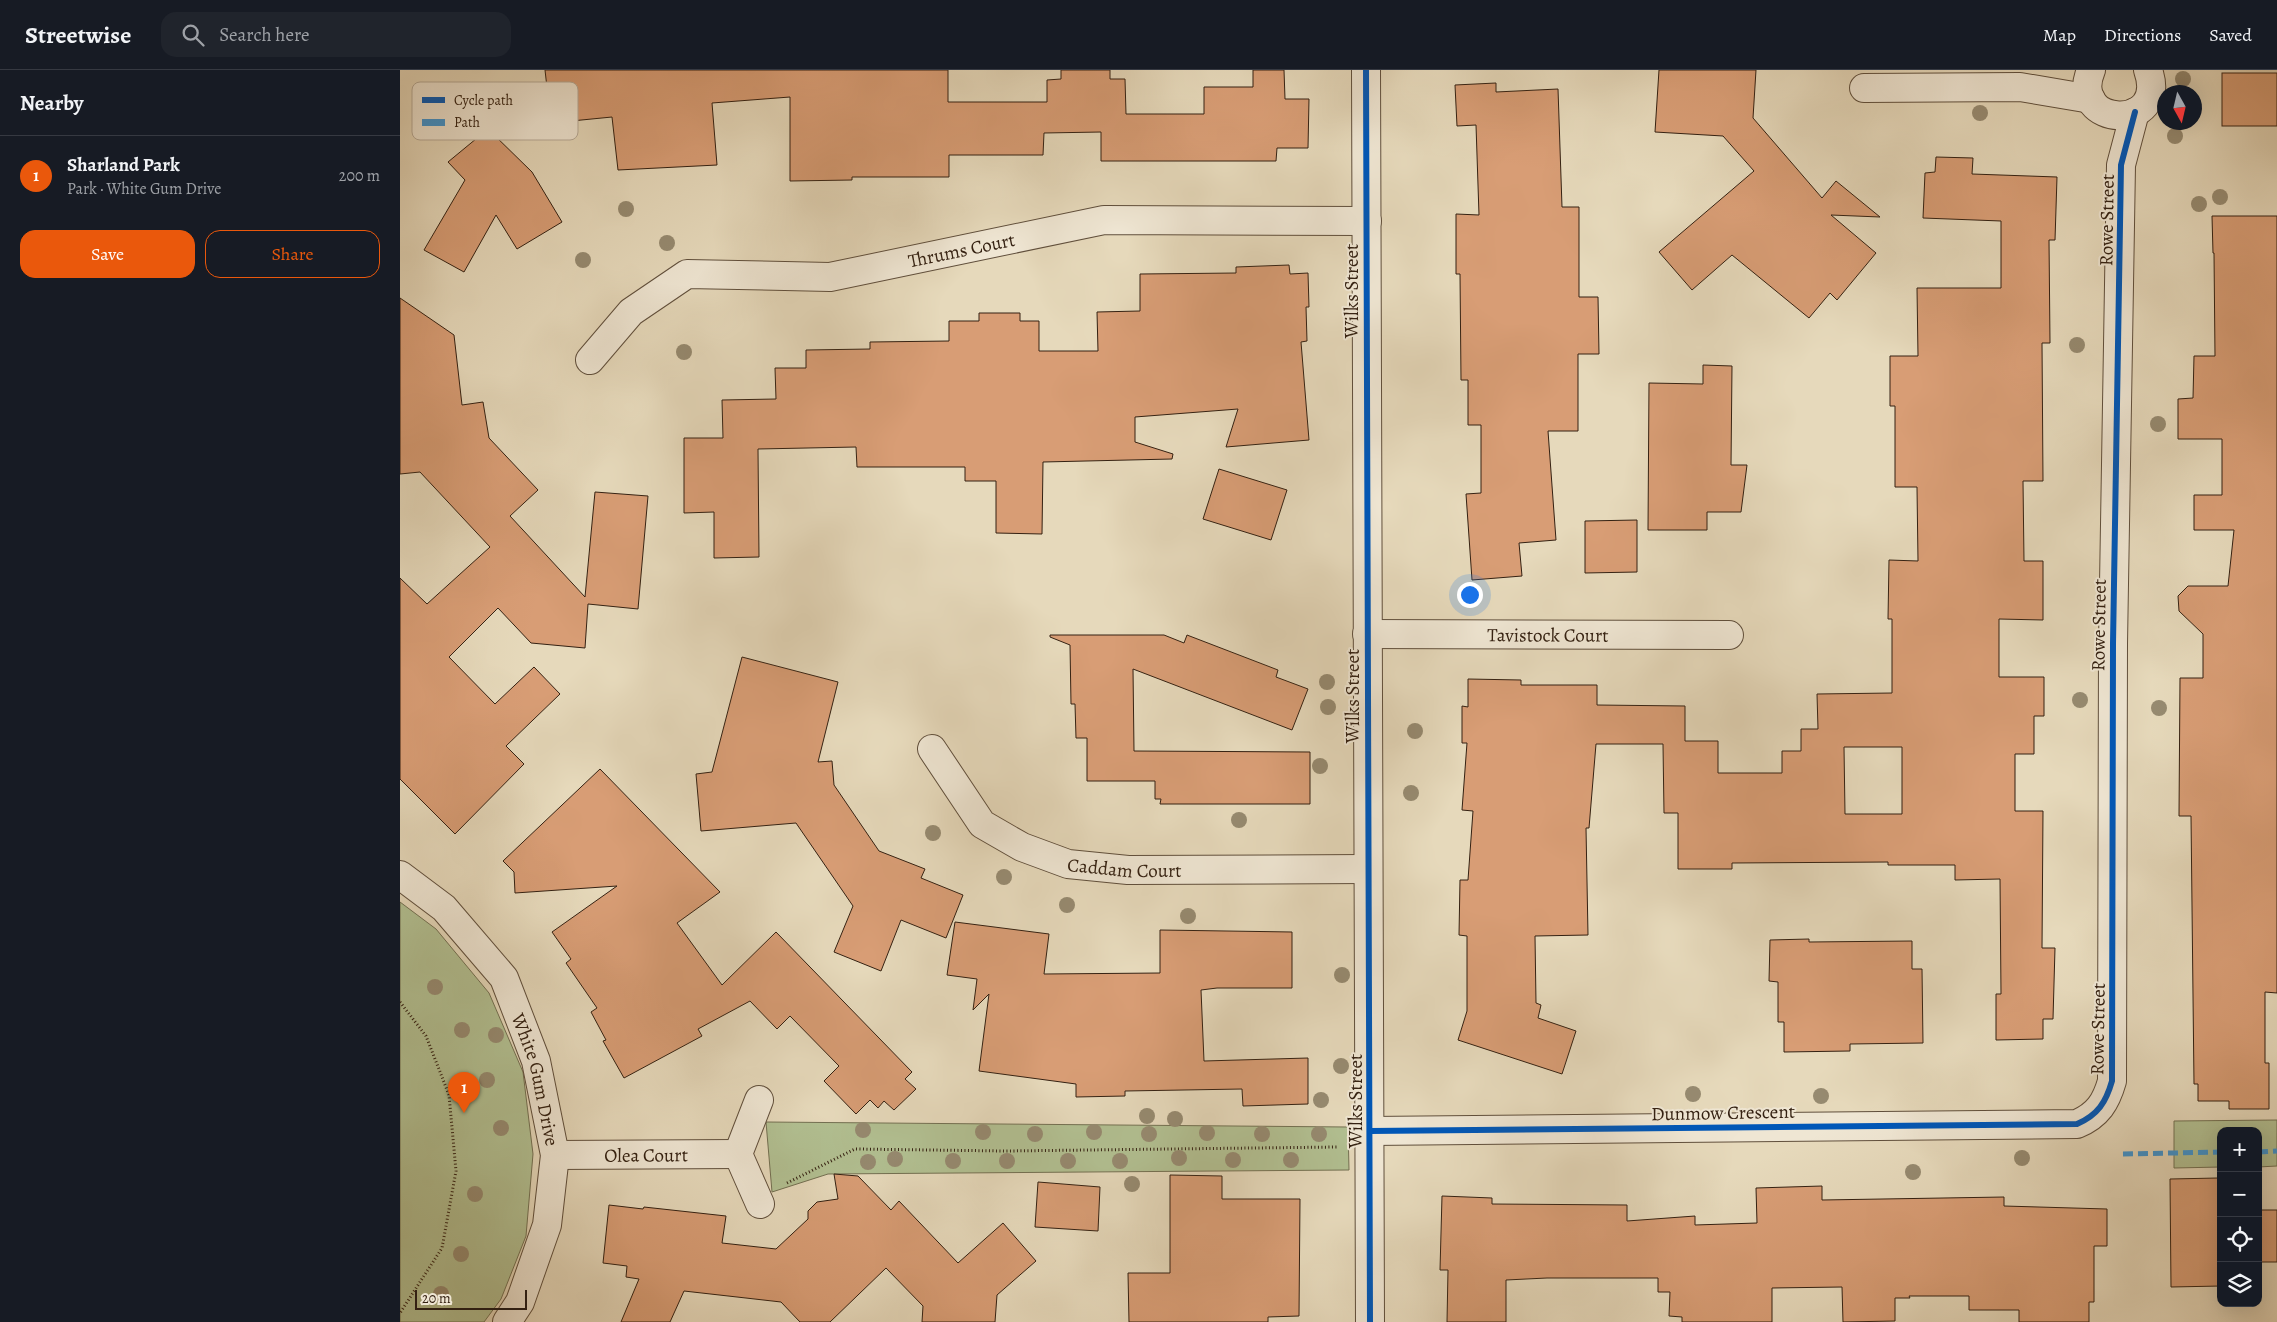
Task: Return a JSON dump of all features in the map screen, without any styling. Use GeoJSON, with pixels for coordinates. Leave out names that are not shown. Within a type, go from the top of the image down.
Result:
{"type":"FeatureCollection","features":[{"type":"Feature","properties":{"kind":"street","name":"Wilks Street"},"geometry":{"type":"LineString","coordinates":[[1366,70],[1367,869],[1370,1322]]}},
{"type":"Feature","properties":{"kind":"street","name":"Rowe Street"},"geometry":{"type":"LineString","coordinates":[[2077,1124],[2090,1118],[2098,1110],[2108,1097],[2112,1081],[2112,644],[2121,165],[2136,112],[2148,98],[2151,88],[2148,70]]}},
{"type":"Feature","properties":{"kind":"street","name":"Rowe Street"},"geometry":{"type":"LineString","coordinates":[[2091,71],[2088,81],[2121,165]]}},
{"type":"Feature","properties":{"kind":"street"},"geometry":{"type":"LineString","coordinates":[[1864,88],[2020,87],[2091,71]]}},
{"type":"Feature","properties":{"kind":"street"},"geometry":{"type":"LineString","coordinates":[[2020,87],[2096,104],[2118,116],[2136,112]]}},
{"type":"Feature","properties":{"kind":"street","name":"Thrums Court"},"geometry":{"type":"LineString","coordinates":[[590,360],[631,312],[687,274],[830,277],[1104,220],[1366,221]]}},
{"type":"Feature","properties":{"kind":"street","name":"Tavistock Court"},"geometry":{"type":"LineString","coordinates":[[1367,634],[1729,635]]}},
{"type":"Feature","properties":{"kind":"street","name":"Caddam Court"},"geometry":{"type":"LineString","coordinates":[[932,748],[982,824],[1022,847],[1068,864],[1128,870],[1367,869]]}},
{"type":"Feature","properties":{"kind":"street","name":"White Gum Drive"},"geometry":{"type":"LineString","coordinates":[[400,875],[444,908],[504,978],[536,1062],[555,1155],[546,1225],[520,1302],[507,1322]]}},
{"type":"Feature","properties":{"kind":"street"},"geometry":{"type":"LineString","coordinates":[[759,1100],[738,1154],[760,1204]]}},
{"type":"Feature","properties":{"kind":"street","name":"Dunmow Crescent"},"geometry":{"type":"LineString","coordinates":[[1370,1132],[2077,1124]]}},
{"type":"Feature","properties":{"kind":"street","name":"Olea Court"},"geometry":{"type":"LineString","coordinates":[[555,1155],[738,1154]]}},
{"type":"Feature","properties":{"kind":"path"},"geometry":{"type":"LineString","coordinates":[[400,1002],[426,1036],[449,1095],[456,1171],[442,1248],[400,1313]]}},
{"type":"Feature","properties":{"kind":"path"},"geometry":{"type":"LineString","coordinates":[[785,1184],[855,1149],[1004,1151],[1338,1147]]}},
{"type":"Feature","properties":{"kind":"green space"},"geometry":{"type":"Polygon","coordinates":[[[400,902],[436,929],[489,993],[523,1072],[533,1154],[526,1236],[501,1299],[484,1322],[400,1322],[400,902]]]}},
{"type":"Feature","properties":{"kind":"green space"},"geometry":{"type":"Polygon","coordinates":[[[2277,1120],[2277,1166],[2262,1167],[2262,1127],[2217,1127],[2217,1167],[2174,1168],[2174,1121],[2277,1120]]]}},
{"type":"Feature","properties":{"kind":"green space"},"geometry":{"type":"Polygon","coordinates":[[[766,1122],[1348,1127],[1349,1170],[828,1174],[772,1192],[766,1122]]]}},
{"type":"Feature","properties":{"kind":"building"},"geometry":{"type":"Polygon","coordinates":[[[545,70],[948,70],[948,102],[1047,102],[1047,80],[1061,79],[1061,70],[1110,70],[1110,79],[1125,79],[1126,114],[1204,114],[1204,87],[1253,87],[1253,70],[1284,70],[1285,99],[1309,99],[1308,148],[1277,148],[1276,161],[1101,161],[1101,132],[1044,133],[1043,155],[949,155],[949,177],[852,177],[852,180],[790,181],[790,97],[712,103],[717,165],[618,170],[612,117],[578,120],[578,82],[546,82],[545,70]]]}},
{"type":"Feature","properties":{"kind":"building"},"geometry":{"type":"Polygon","coordinates":[[[1659,70],[1756,70],[1753,118],[1822,198],[1836,181],[1880,217],[1831,215],[1876,253],[1837,300],[1830,293],[1809,318],[1732,255],[1692,290],[1659,252],[1754,171],[1723,136],[1655,132],[1659,70]]]}},
{"type":"Feature","properties":{"kind":"building"},"geometry":{"type":"Polygon","coordinates":[[[2222,73],[2277,73],[2277,126],[2222,126],[2222,73]]]}},
{"type":"Feature","properties":{"kind":"building"},"geometry":{"type":"Polygon","coordinates":[[[1496,83],[1496,92],[1558,89],[1562,207],[1579,207],[1579,297],[1598,297],[1599,354],[1578,354],[1578,431],[1548,431],[1556,540],[1519,543],[1522,576],[1472,580],[1466,494],[1481,493],[1481,425],[1468,425],[1468,380],[1461,380],[1460,274],[1456,274],[1456,214],[1479,215],[1476,125],[1457,126],[1455,85],[1496,83]]]}},
{"type":"Feature","properties":{"kind":"building"},"geometry":{"type":"Polygon","coordinates":[[[475,140],[499,140],[532,172],[562,222],[517,249],[496,215],[464,272],[424,250],[465,180],[448,162],[475,140]]]}},
{"type":"Feature","properties":{"kind":"building"},"geometry":{"type":"Polygon","coordinates":[[[1936,157],[1973,158],[1972,174],[2057,177],[2055,240],[2049,240],[2050,343],[2042,343],[2043,481],[2023,481],[2024,561],[2043,561],[2043,620],[1999,619],[1999,677],[2044,677],[2044,716],[2034,716],[2034,754],[2015,754],[2015,811],[2043,811],[2042,948],[2055,948],[2053,1019],[2043,1019],[2043,1039],[1996,1040],[1996,994],[2001,994],[2000,879],[1955,880],[1955,865],[1888,865],[1888,862],[1732,863],[1732,869],[1678,869],[1678,813],[1664,813],[1663,744],[1596,744],[1589,828],[1586,828],[1588,935],[1535,936],[1536,1003],[1541,1005],[1538,1018],[1576,1031],[1562,1074],[1458,1040],[1467,1011],[1467,936],[1459,935],[1460,880],[1468,880],[1473,811],[1462,810],[1467,743],[1462,743],[1462,706],[1468,707],[1468,679],[1521,680],[1521,685],[1597,685],[1597,705],[1685,706],[1685,741],[1718,741],[1718,773],[1782,773],[1782,751],[1801,751],[1801,729],[1818,729],[1817,694],[1892,693],[1892,619],[1888,619],[1889,560],[1918,561],[1917,487],[1895,487],[1895,406],[1890,406],[1890,356],[1918,356],[1917,288],[2001,288],[2001,221],[1923,218],[1925,173],[1935,172],[1936,157]],[[1844,747],[1845,814],[1902,814],[1902,747],[1844,747]]]}},
{"type":"Feature","properties":{"kind":"building"},"geometry":{"type":"Polygon","coordinates":[[[2212,216],[2277,216],[2277,993],[2265,992],[2265,1063],[2269,1063],[2269,1109],[2229,1109],[2229,1101],[2198,1101],[2198,1084],[2194,1084],[2191,816],[2179,816],[2180,678],[2203,678],[2203,634],[2179,611],[2178,596],[2188,586],[2228,586],[2234,530],[2194,530],[2194,495],[2222,495],[2222,439],[2178,439],[2178,399],[2193,398],[2194,356],[2215,356],[2212,216]]]}},
{"type":"Feature","properties":{"kind":"building"},"geometry":{"type":"Polygon","coordinates":[[[1289,265],[1290,274],[1308,273],[1307,341],[1301,342],[1309,440],[1226,447],[1238,409],[1135,417],[1135,442],[1173,454],[1172,459],[1043,462],[1042,534],[996,533],[996,481],[965,481],[965,467],[857,467],[856,447],[758,449],[759,557],[714,558],[714,512],[684,513],[684,438],[723,438],[722,400],[776,399],[775,368],[806,368],[806,350],[870,349],[870,342],[949,341],[949,321],[979,321],[979,313],[1020,313],[1020,321],[1039,321],[1039,351],[1098,351],[1097,312],[1140,311],[1140,274],[1236,273],[1236,267],[1289,265]]]}},
{"type":"Feature","properties":{"kind":"building"},"geometry":{"type":"Polygon","coordinates":[[[400,298],[454,335],[462,405],[483,402],[489,438],[538,490],[510,516],[585,597],[595,492],[648,496],[638,609],[588,604],[585,648],[531,643],[498,608],[449,657],[495,704],[534,667],[560,694],[506,746],[524,764],[455,834],[400,779],[400,578],[427,604],[490,547],[420,472],[400,474],[400,298]]]}},
{"type":"Feature","properties":{"kind":"building"},"geometry":{"type":"Polygon","coordinates":[[[1703,365],[1732,366],[1731,465],[1747,465],[1741,512],[1707,512],[1707,530],[1648,530],[1649,383],[1703,384],[1703,365]]]}},
{"type":"Feature","properties":{"kind":"building"},"geometry":{"type":"Polygon","coordinates":[[[1219,469],[1287,490],[1271,540],[1203,519],[1219,469]]]}},
{"type":"Feature","properties":{"kind":"building"},"geometry":{"type":"Polygon","coordinates":[[[1637,520],[1637,572],[1585,573],[1585,521],[1637,520]]]}},
{"type":"Feature","properties":{"kind":"building"},"geometry":{"type":"Polygon","coordinates":[[[1050,635],[1164,635],[1184,643],[1187,635],[1278,670],[1276,677],[1308,689],[1292,730],[1133,669],[1134,751],[1310,752],[1310,804],[1160,804],[1161,799],[1155,799],[1155,781],[1087,781],[1087,738],[1076,738],[1075,704],[1071,704],[1070,645],[1050,637],[1050,635]]]}},
{"type":"Feature","properties":{"kind":"building"},"geometry":{"type":"Polygon","coordinates":[[[742,657],[838,682],[818,762],[832,761],[834,785],[879,851],[925,869],[921,878],[963,895],[946,938],[901,920],[881,971],[834,952],[853,906],[796,823],[701,831],[696,774],[712,772],[742,657]]]}},
{"type":"Feature","properties":{"kind":"building"},"geometry":{"type":"Polygon","coordinates":[[[600,769],[720,892],[677,923],[722,985],[776,932],[912,1072],[905,1079],[916,1089],[894,1110],[884,1101],[878,1108],[870,1100],[856,1114],[824,1081],[839,1066],[790,1016],[777,1029],[750,1001],[698,1029],[702,1036],[624,1078],[603,1041],[606,1040],[591,1012],[597,1008],[566,963],[571,959],[552,932],[617,886],[515,893],[514,872],[503,861],[600,769]]]}},
{"type":"Feature","properties":{"kind":"building"},"geometry":{"type":"Polygon","coordinates":[[[955,922],[1049,934],[1044,974],[1160,973],[1160,930],[1292,932],[1292,988],[1217,988],[1201,990],[1204,1061],[1308,1058],[1308,1104],[1243,1106],[1242,1089],[1125,1091],[1125,1096],[1076,1097],[1076,1084],[979,1071],[989,994],[973,1010],[977,979],[947,975],[955,922]]]}},
{"type":"Feature","properties":{"kind":"building"},"geometry":{"type":"Polygon","coordinates":[[[1809,939],[1809,942],[1912,941],[1912,969],[1922,969],[1923,1043],[1850,1044],[1850,1051],[1784,1052],[1784,1022],[1778,1022],[1778,982],[1769,981],[1770,940],[1809,939]]]}},
{"type":"Feature","properties":{"kind":"building"},"geometry":{"type":"Polygon","coordinates":[[[834,1174],[858,1176],[891,1210],[899,1201],[958,1263],[1003,1223],[1036,1261],[997,1295],[995,1322],[922,1322],[923,1306],[886,1268],[830,1322],[800,1322],[781,1302],[684,1291],[670,1322],[621,1322],[639,1279],[626,1277],[627,1266],[603,1263],[609,1205],[726,1216],[722,1243],[776,1249],[808,1219],[808,1211],[817,1202],[838,1199],[834,1174]]]}},
{"type":"Feature","properties":{"kind":"building"},"geometry":{"type":"Polygon","coordinates":[[[1170,1175],[1222,1176],[1222,1199],[1300,1199],[1299,1316],[1268,1317],[1268,1322],[1129,1322],[1128,1273],[1170,1273],[1170,1175]]]}},
{"type":"Feature","properties":{"kind":"building"},"geometry":{"type":"Polygon","coordinates":[[[2217,1178],[2217,1286],[2171,1287],[2170,1179],[2217,1178]]]}},
{"type":"Feature","properties":{"kind":"building"},"geometry":{"type":"Polygon","coordinates":[[[1038,1182],[1100,1187],[1098,1231],[1035,1227],[1038,1182]]]}},
{"type":"Feature","properties":{"kind":"building"},"geometry":{"type":"Polygon","coordinates":[[[1822,1186],[1822,1200],[2004,1197],[2004,1206],[2107,1209],[2107,1246],[2094,1246],[2094,1302],[2089,1302],[2089,1322],[2019,1322],[2019,1310],[1969,1310],[1969,1296],[1909,1296],[1910,1298],[1895,1298],[1895,1321],[1843,1322],[1842,1287],[1772,1288],[1772,1322],[1682,1322],[1682,1317],[1669,1316],[1670,1292],[1658,1292],[1658,1278],[1547,1278],[1506,1280],[1506,1322],[1447,1322],[1448,1270],[1440,1270],[1442,1196],[1492,1198],[1492,1204],[1627,1205],[1627,1221],[1695,1216],[1695,1225],[1757,1223],[1756,1188],[1822,1186]]]}},
{"type":"Feature","properties":{"kind":"building"},"geometry":{"type":"Polygon","coordinates":[[[2262,1210],[2277,1210],[2277,1262],[2262,1262],[2262,1210]]]}},
{"type":"Feature","properties":{"kind":"marked path"},"geometry":{"type":"LineString","coordinates":[[2262,1152],[2277,1151]]}},
{"type":"Feature","properties":{"kind":"marked path"},"geometry":{"type":"LineString","coordinates":[[2123,1154],[2217,1152]]}},
{"type":"Feature","properties":{"kind":"cycle path"},"geometry":{"type":"LineString","coordinates":[[1366,70],[1370,1322]]}},
{"type":"Feature","properties":{"kind":"cycle path"},"geometry":{"type":"LineString","coordinates":[[1370,1131],[2077,1124],[2096,1112],[2100,1107],[2112,1081],[2113,644],[2121,165],[2135,112]]}},
{"type":"Feature","properties":{"kind":"place","name":"Sharland Park"},"geometry":{"type":"Point","coordinates":[464,1113]}}]}
